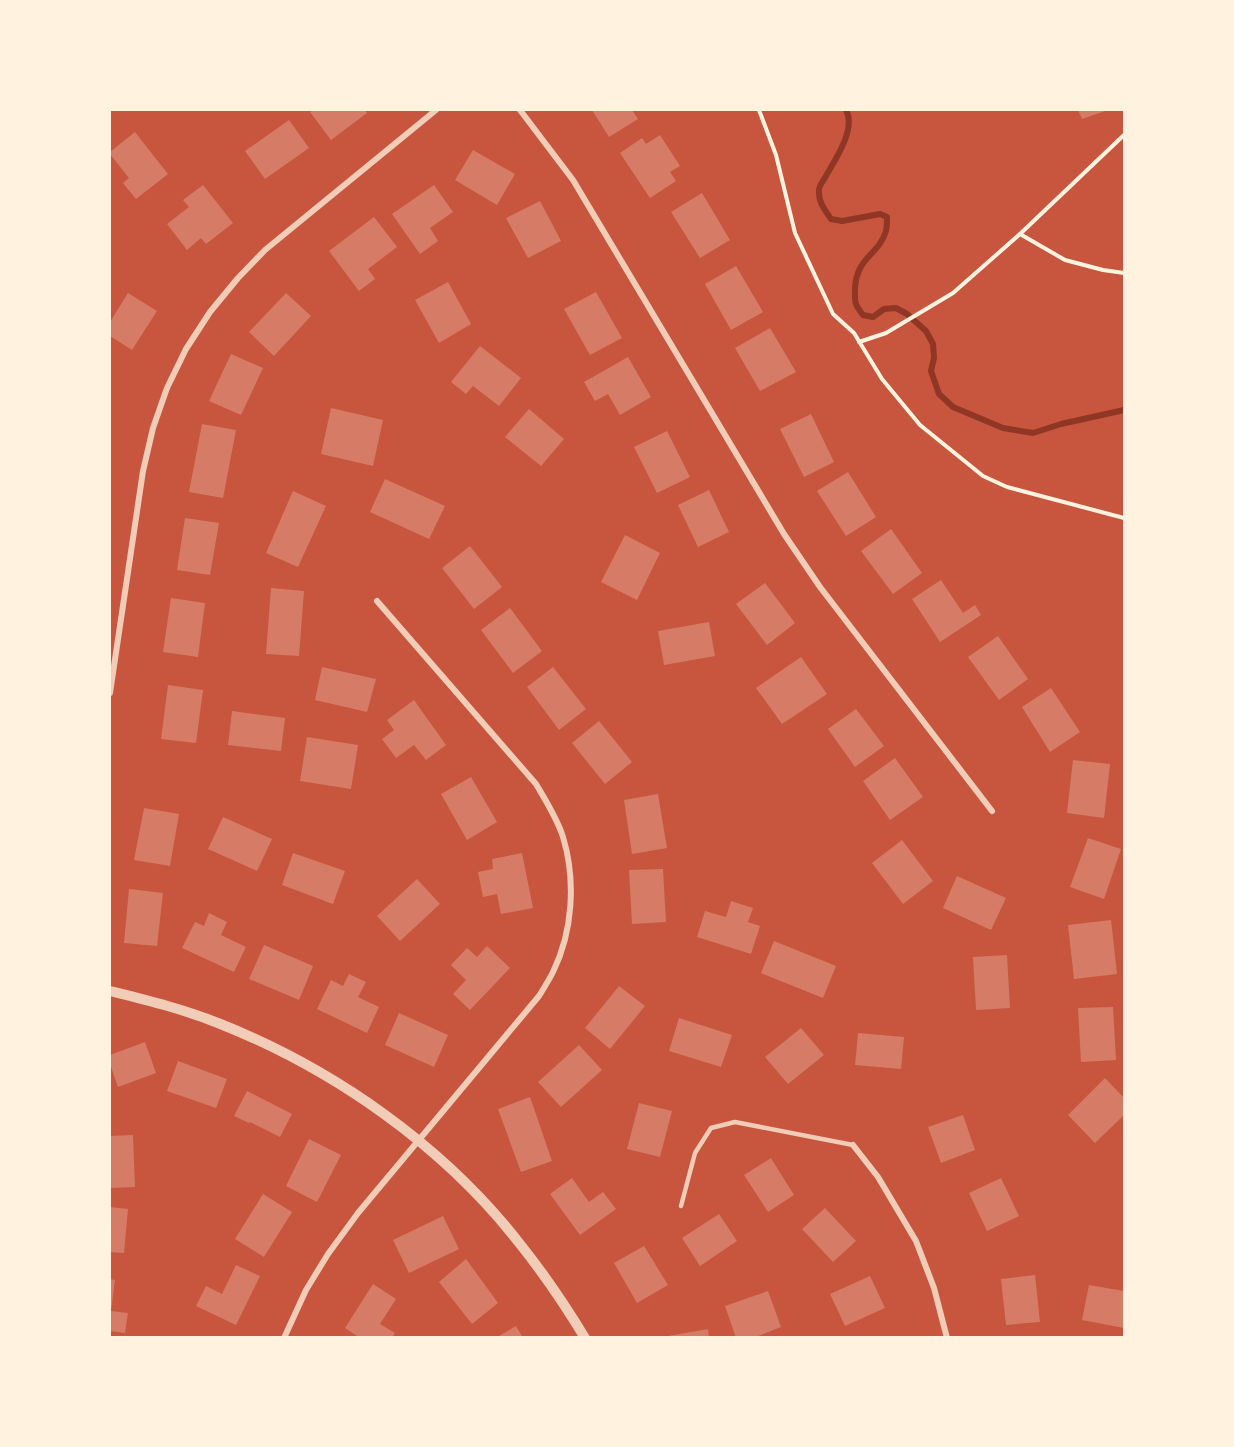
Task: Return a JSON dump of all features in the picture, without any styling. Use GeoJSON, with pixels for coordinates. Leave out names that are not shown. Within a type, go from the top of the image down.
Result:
{"type":"FeatureCollection","features":[{"type":"Feature","properties":{"kind":"street"},"geometry":{"type":"LineString","coordinates":[[110,693],[153,428],[167,388],[186,349],[210,312],[265,250],[436,110]]}},
{"type":"Feature","properties":{"kind":"street"},"geometry":{"type":"LineString","coordinates":[[519,110],[573,180],[784,534],[820,587],[992,811]]}},
{"type":"Feature","properties":{"kind":"street"},"geometry":{"type":"LineString","coordinates":[[284,1338],[306,1290],[328,1254],[358,1213],[539,996],[553,971],[565,940],[571,900],[569,868],[563,837],[551,808],[536,784],[377,601]]}},
{"type":"Feature","properties":{"kind":"street"},"geometry":{"type":"LineString","coordinates":[[110,991],[161,1004],[218,1023],[275,1048],[370,1104],[419,1141],[480,1198],[519,1242],[558,1294],[585,1338]]}},
{"type":"Feature","properties":{"kind":"street"},"geometry":{"type":"LineString","coordinates":[[853,1145],[878,1177],[916,1241],[934,1288],[947,1338]]}},
{"type":"Feature","properties":{"kind":"lane"},"geometry":{"type":"LineString","coordinates":[[681,1206],[695,1153],[711,1128],[735,1122],[853,1145]]}},
{"type":"Feature","properties":{"kind":"path"},"geometry":{"type":"LineString","coordinates":[[759,110],[776,155],[795,232],[833,314],[854,333],[882,380],[920,425],[983,476],[1007,487],[1125,518]]}},
{"type":"Feature","properties":{"kind":"path"},"geometry":{"type":"LineString","coordinates":[[859,342],[886,333],[953,293],[1020,234],[1125,135]]}},
{"type":"Feature","properties":{"kind":"path"},"geometry":{"type":"LineString","coordinates":[[1020,234],[1065,260],[1125,273]]}},
{"type":"Feature","properties":{"kind":"building"},"geometry":{"type":"Polygon","coordinates":[[[314,110],[365,110],[367,113],[331,140],[310,112],[314,110]]]}},
{"type":"Feature","properties":{"kind":"building"},"geometry":{"type":"Polygon","coordinates":[[[592,110],[632,110],[638,119],[609,137],[592,110]]]}},
{"type":"Feature","properties":{"kind":"building"},"geometry":{"type":"Polygon","coordinates":[[[1078,110],[1108,110],[1082,119],[1078,110]]]}},
{"type":"Feature","properties":{"kind":"building"},"geometry":{"type":"Polygon","coordinates":[[[289,120],[309,148],[265,179],[245,151],[289,120]]]}},
{"type":"Feature","properties":{"kind":"building"},"geometry":{"type":"Polygon","coordinates":[[[135,132],[168,174],[136,199],[123,183],[129,178],[110,154],[135,132]]]}},
{"type":"Feature","properties":{"kind":"building"},"geometry":{"type":"Polygon","coordinates":[[[660,135],[680,166],[670,172],[676,181],[650,198],[620,153],[642,138],[646,144],[660,135]]]}},
{"type":"Feature","properties":{"kind":"building"},"geometry":{"type":"Polygon","coordinates":[[[473,150],[515,174],[497,205],[455,180],[473,150]]]}},
{"type":"Feature","properties":{"kind":"building"},"geometry":{"type":"Polygon","coordinates":[[[203,185],[233,223],[206,244],[201,238],[187,250],[167,224],[189,207],[183,200],[203,185]]]}},
{"type":"Feature","properties":{"kind":"building"},"geometry":{"type":"Polygon","coordinates":[[[434,185],[453,212],[430,228],[438,241],[420,254],[392,214],[434,185]]]}},
{"type":"Feature","properties":{"kind":"building"},"geometry":{"type":"Polygon","coordinates":[[[702,193],[730,240],[700,258],[671,212],[702,193]]]}},
{"type":"Feature","properties":{"kind":"building"},"geometry":{"type":"Polygon","coordinates":[[[540,201],[561,241],[528,258],[506,218],[540,201]]]}},
{"type":"Feature","properties":{"kind":"building"},"geometry":{"type":"Polygon","coordinates":[[[374,217],[397,247],[368,269],[375,279],[359,291],[329,251],[374,217]]]}},
{"type":"Feature","properties":{"kind":"building"},"geometry":{"type":"Polygon","coordinates":[[[736,266],[763,312],[731,330],[705,284],[736,266]]]}},
{"type":"Feature","properties":{"kind":"building"},"geometry":{"type":"Polygon","coordinates":[[[448,282],[471,324],[439,343],[415,300],[448,282]]]}},
{"type":"Feature","properties":{"kind":"building"},"geometry":{"type":"Polygon","coordinates":[[[596,292],[622,338],[590,355],[564,309],[596,292]]]}},
{"type":"Feature","properties":{"kind":"building"},"geometry":{"type":"Polygon","coordinates":[[[128,293],[157,311],[132,350],[110,336],[110,322],[128,293]]]}},
{"type":"Feature","properties":{"kind":"building"},"geometry":{"type":"Polygon","coordinates":[[[286,293],[311,316],[274,356],[249,332],[286,293]]]}},
{"type":"Feature","properties":{"kind":"building"},"geometry":{"type":"Polygon","coordinates":[[[770,328],[796,372],[760,391],[735,348],[770,328]]]}},
{"type":"Feature","properties":{"kind":"building"},"geometry":{"type":"Polygon","coordinates":[[[480,346],[521,378],[499,406],[473,386],[466,394],[451,382],[480,346]]]}},
{"type":"Feature","properties":{"kind":"building"},"geometry":{"type":"Polygon","coordinates":[[[231,354],[263,368],[241,415],[209,401],[231,354]]]}},
{"type":"Feature","properties":{"kind":"building"},"geometry":{"type":"Polygon","coordinates":[[[628,357],[651,397],[620,415],[608,394],[595,401],[584,382],[628,357]]]}},
{"type":"Feature","properties":{"kind":"building"},"geometry":{"type":"Polygon","coordinates":[[[331,408],[383,420],[373,466],[321,454],[331,408]]]}},
{"type":"Feature","properties":{"kind":"building"},"geometry":{"type":"Polygon","coordinates":[[[529,409],[564,439],[541,466],[505,437],[529,409]]]}},
{"type":"Feature","properties":{"kind":"building"},"geometry":{"type":"Polygon","coordinates":[[[811,414],[834,462],[804,477],[780,429],[811,414]]]}},
{"type":"Feature","properties":{"kind":"building"},"geometry":{"type":"Polygon","coordinates":[[[202,424],[236,430],[223,498],[189,492],[202,424]]]}},
{"type":"Feature","properties":{"kind":"building"},"geometry":{"type":"Polygon","coordinates":[[[667,431],[690,477],[657,493],[634,447],[667,431]]]}},
{"type":"Feature","properties":{"kind":"building"},"geometry":{"type":"Polygon","coordinates":[[[848,472],[876,517],[846,536],[817,491],[848,472]]]}},
{"type":"Feature","properties":{"kind":"building"},"geometry":{"type":"Polygon","coordinates":[[[385,479],[445,506],[429,539],[370,512],[385,479]]]}},
{"type":"Feature","properties":{"kind":"building"},"geometry":{"type":"Polygon","coordinates":[[[709,490],[729,532],[698,547],[678,505],[709,490]]]}},
{"type":"Feature","properties":{"kind":"building"},"geometry":{"type":"Polygon","coordinates":[[[293,491],[326,506],[298,567],[266,553],[293,491]]]}},
{"type":"Feature","properties":{"kind":"building"},"geometry":{"type":"Polygon","coordinates":[[[185,518],[219,523],[210,575],[177,570],[185,518]]]}},
{"type":"Feature","properties":{"kind":"building"},"geometry":{"type":"Polygon","coordinates":[[[891,529],[922,573],[893,594],[861,551],[891,529]]]}},
{"type":"Feature","properties":{"kind":"building"},"geometry":{"type":"Polygon","coordinates":[[[625,535],[660,553],[637,600],[601,582],[625,535]]]}},
{"type":"Feature","properties":{"kind":"building"},"geometry":{"type":"Polygon","coordinates":[[[470,546],[502,587],[474,609],[442,568],[470,546]]]}},
{"type":"Feature","properties":{"kind":"building"},"geometry":{"type":"Polygon","coordinates":[[[941,580],[963,613],[975,605],[981,615],[940,642],[912,599],[941,580]]]}},
{"type":"Feature","properties":{"kind":"building"},"geometry":{"type":"Polygon","coordinates":[[[765,583],[795,623],[767,645],[736,604],[765,583]]]}},
{"type":"Feature","properties":{"kind":"building"},"geometry":{"type":"Polygon","coordinates":[[[271,588],[304,591],[299,656],[266,654],[271,588]]]}},
{"type":"Feature","properties":{"kind":"building"},"geometry":{"type":"Polygon","coordinates":[[[171,598],[205,603],[198,657],[163,652],[171,598]]]}},
{"type":"Feature","properties":{"kind":"building"},"geometry":{"type":"Polygon","coordinates":[[[510,608],[542,651],[513,673],[481,630],[510,608]]]}},
{"type":"Feature","properties":{"kind":"building"},"geometry":{"type":"Polygon","coordinates":[[[709,622],[715,656],[664,665],[658,631],[709,622]]]}},
{"type":"Feature","properties":{"kind":"building"},"geometry":{"type":"Polygon","coordinates":[[[998,636],[1028,679],[999,700],[968,657],[998,636]]]}},
{"type":"Feature","properties":{"kind":"building"},"geometry":{"type":"Polygon","coordinates":[[[801,657],[827,694],[782,724],[756,688],[801,657]]]}},
{"type":"Feature","properties":{"kind":"building"},"geometry":{"type":"Polygon","coordinates":[[[322,667],[376,679],[367,712],[315,700],[322,667]]]}},
{"type":"Feature","properties":{"kind":"building"},"geometry":{"type":"Polygon","coordinates":[[[553,667],[586,709],[559,730],[527,687],[553,667]]]}},
{"type":"Feature","properties":{"kind":"building"},"geometry":{"type":"Polygon","coordinates":[[[168,685],[203,690],[196,743],[161,739],[168,685]]]}},
{"type":"Feature","properties":{"kind":"building"},"geometry":{"type":"Polygon","coordinates":[[[1051,688],[1080,732],[1050,752],[1022,707],[1051,688]]]}},
{"type":"Feature","properties":{"kind":"building"},"geometry":{"type":"Polygon","coordinates":[[[414,700],[446,745],[426,760],[414,745],[396,758],[382,739],[394,730],[387,720],[414,700]]]}},
{"type":"Feature","properties":{"kind":"building"},"geometry":{"type":"Polygon","coordinates":[[[856,709],[884,746],[855,767],[828,729],[856,709]]]}},
{"type":"Feature","properties":{"kind":"building"},"geometry":{"type":"Polygon","coordinates":[[[232,711],[285,718],[281,751],[228,745],[232,711]]]}},
{"type":"Feature","properties":{"kind":"building"},"geometry":{"type":"Polygon","coordinates":[[[599,721],[632,762],[605,784],[572,743],[599,721]]]}},
{"type":"Feature","properties":{"kind":"building"},"geometry":{"type":"Polygon","coordinates":[[[307,737],[358,745],[351,789],[300,781],[307,737]]]}},
{"type":"Feature","properties":{"kind":"building"},"geometry":{"type":"Polygon","coordinates":[[[895,758],[923,797],[890,820],[863,781],[895,758]]]}},
{"type":"Feature","properties":{"kind":"building"},"geometry":{"type":"Polygon","coordinates":[[[1073,760],[1110,764],[1104,818],[1067,813],[1073,760]]]}},
{"type":"Feature","properties":{"kind":"building"},"geometry":{"type":"Polygon","coordinates":[[[471,777],[497,822],[467,840],[441,794],[471,777]]]}},
{"type":"Feature","properties":{"kind":"building"},"geometry":{"type":"Polygon","coordinates":[[[658,794],[667,848],[632,854],[624,800],[658,794]]]}},
{"type":"Feature","properties":{"kind":"building"},"geometry":{"type":"Polygon","coordinates":[[[144,808],[179,814],[170,866],[134,860],[144,808]]]}},
{"type":"Feature","properties":{"kind":"building"},"geometry":{"type":"Polygon","coordinates":[[[223,817],[272,839],[257,871],[208,849],[223,817]]]}},
{"type":"Feature","properties":{"kind":"building"},"geometry":{"type":"Polygon","coordinates":[[[1088,838],[1121,849],[1104,899],[1070,887],[1088,838]]]}},
{"type":"Feature","properties":{"kind":"building"},"geometry":{"type":"Polygon","coordinates":[[[902,840],[933,881],[903,904],[872,863],[902,840]]]}},
{"type":"Feature","properties":{"kind":"building"},"geometry":{"type":"Polygon","coordinates":[[[293,853],[345,871],[333,904],[282,885],[293,853]]]}},
{"type":"Feature","properties":{"kind":"building"},"geometry":{"type":"Polygon","coordinates":[[[522,853],[533,908],[501,914],[497,894],[483,897],[478,872],[493,869],[492,859],[522,853]]]}},
{"type":"Feature","properties":{"kind":"building"},"geometry":{"type":"Polygon","coordinates":[[[663,869],[666,922],[632,924],[629,870],[663,869]]]}},
{"type":"Feature","properties":{"kind":"building"},"geometry":{"type":"Polygon","coordinates":[[[957,876],[1006,898],[991,930],[943,908],[957,876]]]}},
{"type":"Feature","properties":{"kind":"building"},"geometry":{"type":"Polygon","coordinates":[[[417,879],[440,904],[400,941],[377,916],[417,879]]]}},
{"type":"Feature","properties":{"kind":"building"},"geometry":{"type":"Polygon","coordinates":[[[129,889],[163,893],[157,946],[124,943],[129,889]]]}},
{"type":"Feature","properties":{"kind":"building"},"geometry":{"type":"Polygon","coordinates":[[[731,901],[753,908],[748,922],[760,926],[751,954],[697,937],[705,911],[726,917],[731,901]]]}},
{"type":"Feature","properties":{"kind":"building"},"geometry":{"type":"Polygon","coordinates":[[[209,913],[227,922],[221,935],[246,947],[234,972],[182,948],[195,922],[204,926],[209,913]]]}},
{"type":"Feature","properties":{"kind":"building"},"geometry":{"type":"Polygon","coordinates":[[[1111,920],[1117,974],[1074,979],[1068,925],[1111,920]]]}},
{"type":"Feature","properties":{"kind":"building"},"geometry":{"type":"Polygon","coordinates":[[[774,941],[836,966],[823,998],[761,973],[774,941]]]}},
{"type":"Feature","properties":{"kind":"building"},"geometry":{"type":"Polygon","coordinates":[[[264,945],[313,966],[299,1000],[249,979],[264,945]]]}},
{"type":"Feature","properties":{"kind":"building"},"geometry":{"type":"Polygon","coordinates":[[[487,946],[510,968],[470,1010],[453,994],[466,980],[451,965],[467,948],[477,957],[487,946]]]}},
{"type":"Feature","properties":{"kind":"building"},"geometry":{"type":"Polygon","coordinates":[[[1007,955],[1010,1008],[976,1010],[973,957],[1007,955]]]}},
{"type":"Feature","properties":{"kind":"building"},"geometry":{"type":"Polygon","coordinates":[[[349,974],[366,982],[358,997],[379,1007],[367,1033],[317,1009],[331,980],[343,986],[349,974]]]}},
{"type":"Feature","properties":{"kind":"building"},"geometry":{"type":"Polygon","coordinates":[[[619,986],[645,1006],[610,1049],[585,1028],[619,986]]]}},
{"type":"Feature","properties":{"kind":"building"},"geometry":{"type":"Polygon","coordinates":[[[1113,1007],[1116,1060],[1081,1062],[1078,1008],[1113,1007]]]}},
{"type":"Feature","properties":{"kind":"building"},"geometry":{"type":"Polygon","coordinates":[[[399,1013],[448,1035],[434,1067],[385,1045],[399,1013]]]}},
{"type":"Feature","properties":{"kind":"building"},"geometry":{"type":"Polygon","coordinates":[[[679,1018],[732,1035],[721,1067],[669,1051],[679,1018]]]}},
{"type":"Feature","properties":{"kind":"building"},"geometry":{"type":"Polygon","coordinates":[[[801,1028],[824,1055],[788,1084],[765,1057],[801,1028]]]}},
{"type":"Feature","properties":{"kind":"building"},"geometry":{"type":"Polygon","coordinates":[[[858,1033],[904,1037],[901,1069],[855,1065],[858,1033]]]}},
{"type":"Feature","properties":{"kind":"building"},"geometry":{"type":"Polygon","coordinates":[[[145,1042],[156,1073],[118,1087],[110,1064],[110,1055],[145,1042]]]}},
{"type":"Feature","properties":{"kind":"building"},"geometry":{"type":"Polygon","coordinates":[[[579,1045],[602,1070],[561,1107],[538,1082],[579,1045]]]}},
{"type":"Feature","properties":{"kind":"building"},"geometry":{"type":"Polygon","coordinates":[[[178,1061],[227,1079],[216,1108],[167,1091],[178,1061]]]}},
{"type":"Feature","properties":{"kind":"building"},"geometry":{"type":"Polygon","coordinates":[[[1105,1078],[1124,1098],[1124,1115],[1095,1143],[1068,1115],[1105,1078]]]}},
{"type":"Feature","properties":{"kind":"building"},"geometry":{"type":"Polygon","coordinates":[[[247,1091],[292,1114],[280,1137],[234,1116],[247,1091]]]}},
{"type":"Feature","properties":{"kind":"building"},"geometry":{"type":"Polygon","coordinates":[[[530,1097],[552,1161],[521,1172],[498,1109],[530,1097]]]}},
{"type":"Feature","properties":{"kind":"building"},"geometry":{"type":"Polygon","coordinates":[[[639,1103],[672,1111],[660,1157],[627,1149],[639,1103]]]}},
{"type":"Feature","properties":{"kind":"building"},"geometry":{"type":"Polygon","coordinates":[[[963,1115],[975,1150],[941,1163],[928,1127],[963,1115]]]}},
{"type":"Feature","properties":{"kind":"building"},"geometry":{"type":"Polygon","coordinates":[[[133,1135],[135,1187],[110,1188],[110,1136],[133,1135]]]}},
{"type":"Feature","properties":{"kind":"building"},"geometry":{"type":"Polygon","coordinates":[[[309,1139],[341,1155],[317,1202],[286,1186],[309,1139]]]}},
{"type":"Feature","properties":{"kind":"building"},"geometry":{"type":"Polygon","coordinates":[[[771,1158],[794,1195],[768,1212],[744,1175],[771,1158]]]}},
{"type":"Feature","properties":{"kind":"building"},"geometry":{"type":"Polygon","coordinates":[[[572,1178],[589,1202],[603,1192],[616,1209],[580,1235],[550,1194],[572,1178]]]}},
{"type":"Feature","properties":{"kind":"building"},"geometry":{"type":"Polygon","coordinates":[[[1001,1178],[1019,1216],[987,1231],[969,1193],[1001,1178]]]}},
{"type":"Feature","properties":{"kind":"building"},"geometry":{"type":"Polygon","coordinates":[[[263,1194],[292,1212],[264,1257],[235,1239],[263,1194]]]}},
{"type":"Feature","properties":{"kind":"building"},"geometry":{"type":"Polygon","coordinates":[[[110,1207],[128,1209],[124,1253],[110,1252],[110,1207]]]}},
{"type":"Feature","properties":{"kind":"building"},"geometry":{"type":"Polygon","coordinates":[[[825,1208],[856,1241],[833,1262],[802,1229],[825,1208]]]}},
{"type":"Feature","properties":{"kind":"building"},"geometry":{"type":"Polygon","coordinates":[[[719,1214],[737,1241],[700,1266],[682,1238],[719,1214]]]}},
{"type":"Feature","properties":{"kind":"building"},"geometry":{"type":"Polygon","coordinates":[[[443,1216],[459,1249],[409,1273],[393,1240],[443,1216]]]}},
{"type":"Feature","properties":{"kind":"building"},"geometry":{"type":"Polygon","coordinates":[[[644,1246],[668,1285],[637,1303],[614,1263],[644,1246]]]}},
{"type":"Feature","properties":{"kind":"building"},"geometry":{"type":"Polygon","coordinates":[[[466,1259],[498,1303],[472,1324],[439,1282],[466,1259]]]}},
{"type":"Feature","properties":{"kind":"building"},"geometry":{"type":"Polygon","coordinates":[[[236,1265],[260,1276],[236,1325],[196,1306],[206,1286],[222,1294],[236,1265]]]}},
{"type":"Feature","properties":{"kind":"building"},"geometry":{"type":"Polygon","coordinates":[[[1035,1275],[1040,1322],[1006,1325],[1001,1279],[1035,1275]]]}},
{"type":"Feature","properties":{"kind":"building"},"geometry":{"type":"Polygon","coordinates":[[[870,1276],[885,1308],[845,1326],[830,1294],[870,1276]]]}},
{"type":"Feature","properties":{"kind":"building"},"geometry":{"type":"Polygon","coordinates":[[[110,1279],[115,1280],[111,1311],[128,1313],[125,1333],[110,1331],[110,1279]]]}},
{"type":"Feature","properties":{"kind":"building"},"geometry":{"type":"Polygon","coordinates":[[[373,1284],[396,1299],[380,1324],[395,1333],[392,1338],[360,1338],[345,1328],[373,1284]]]}},
{"type":"Feature","properties":{"kind":"building"},"geometry":{"type":"Polygon","coordinates":[[[1089,1285],[1124,1291],[1124,1328],[1082,1320],[1089,1285]]]}},
{"type":"Feature","properties":{"kind":"building"},"geometry":{"type":"Polygon","coordinates":[[[768,1291],[781,1327],[753,1338],[736,1338],[725,1306],[768,1291]]]}},
{"type":"Feature","properties":{"kind":"building"},"geometry":{"type":"Polygon","coordinates":[[[516,1326],[523,1338],[496,1338],[516,1326]]]}},
{"type":"Feature","properties":{"kind":"building"},"geometry":{"type":"Polygon","coordinates":[[[708,1329],[709,1338],[668,1338],[668,1336],[708,1329]]]}},
{"type":"Feature","properties":{"kind":"waterway"},"geometry":{"type":"LineString","coordinates":[[846,110],[849,125],[847,134],[820,186],[819,194],[822,206],[831,219],[842,221],[880,214],[887,217],[883,239],[863,263],[856,278],[855,300],[863,315],[873,317],[884,309],[896,308],[907,314],[926,331],[933,344],[934,358],[931,371],[939,394],[953,407],[1003,428],[1033,433],[1061,424],[1124,410]]}}]}
